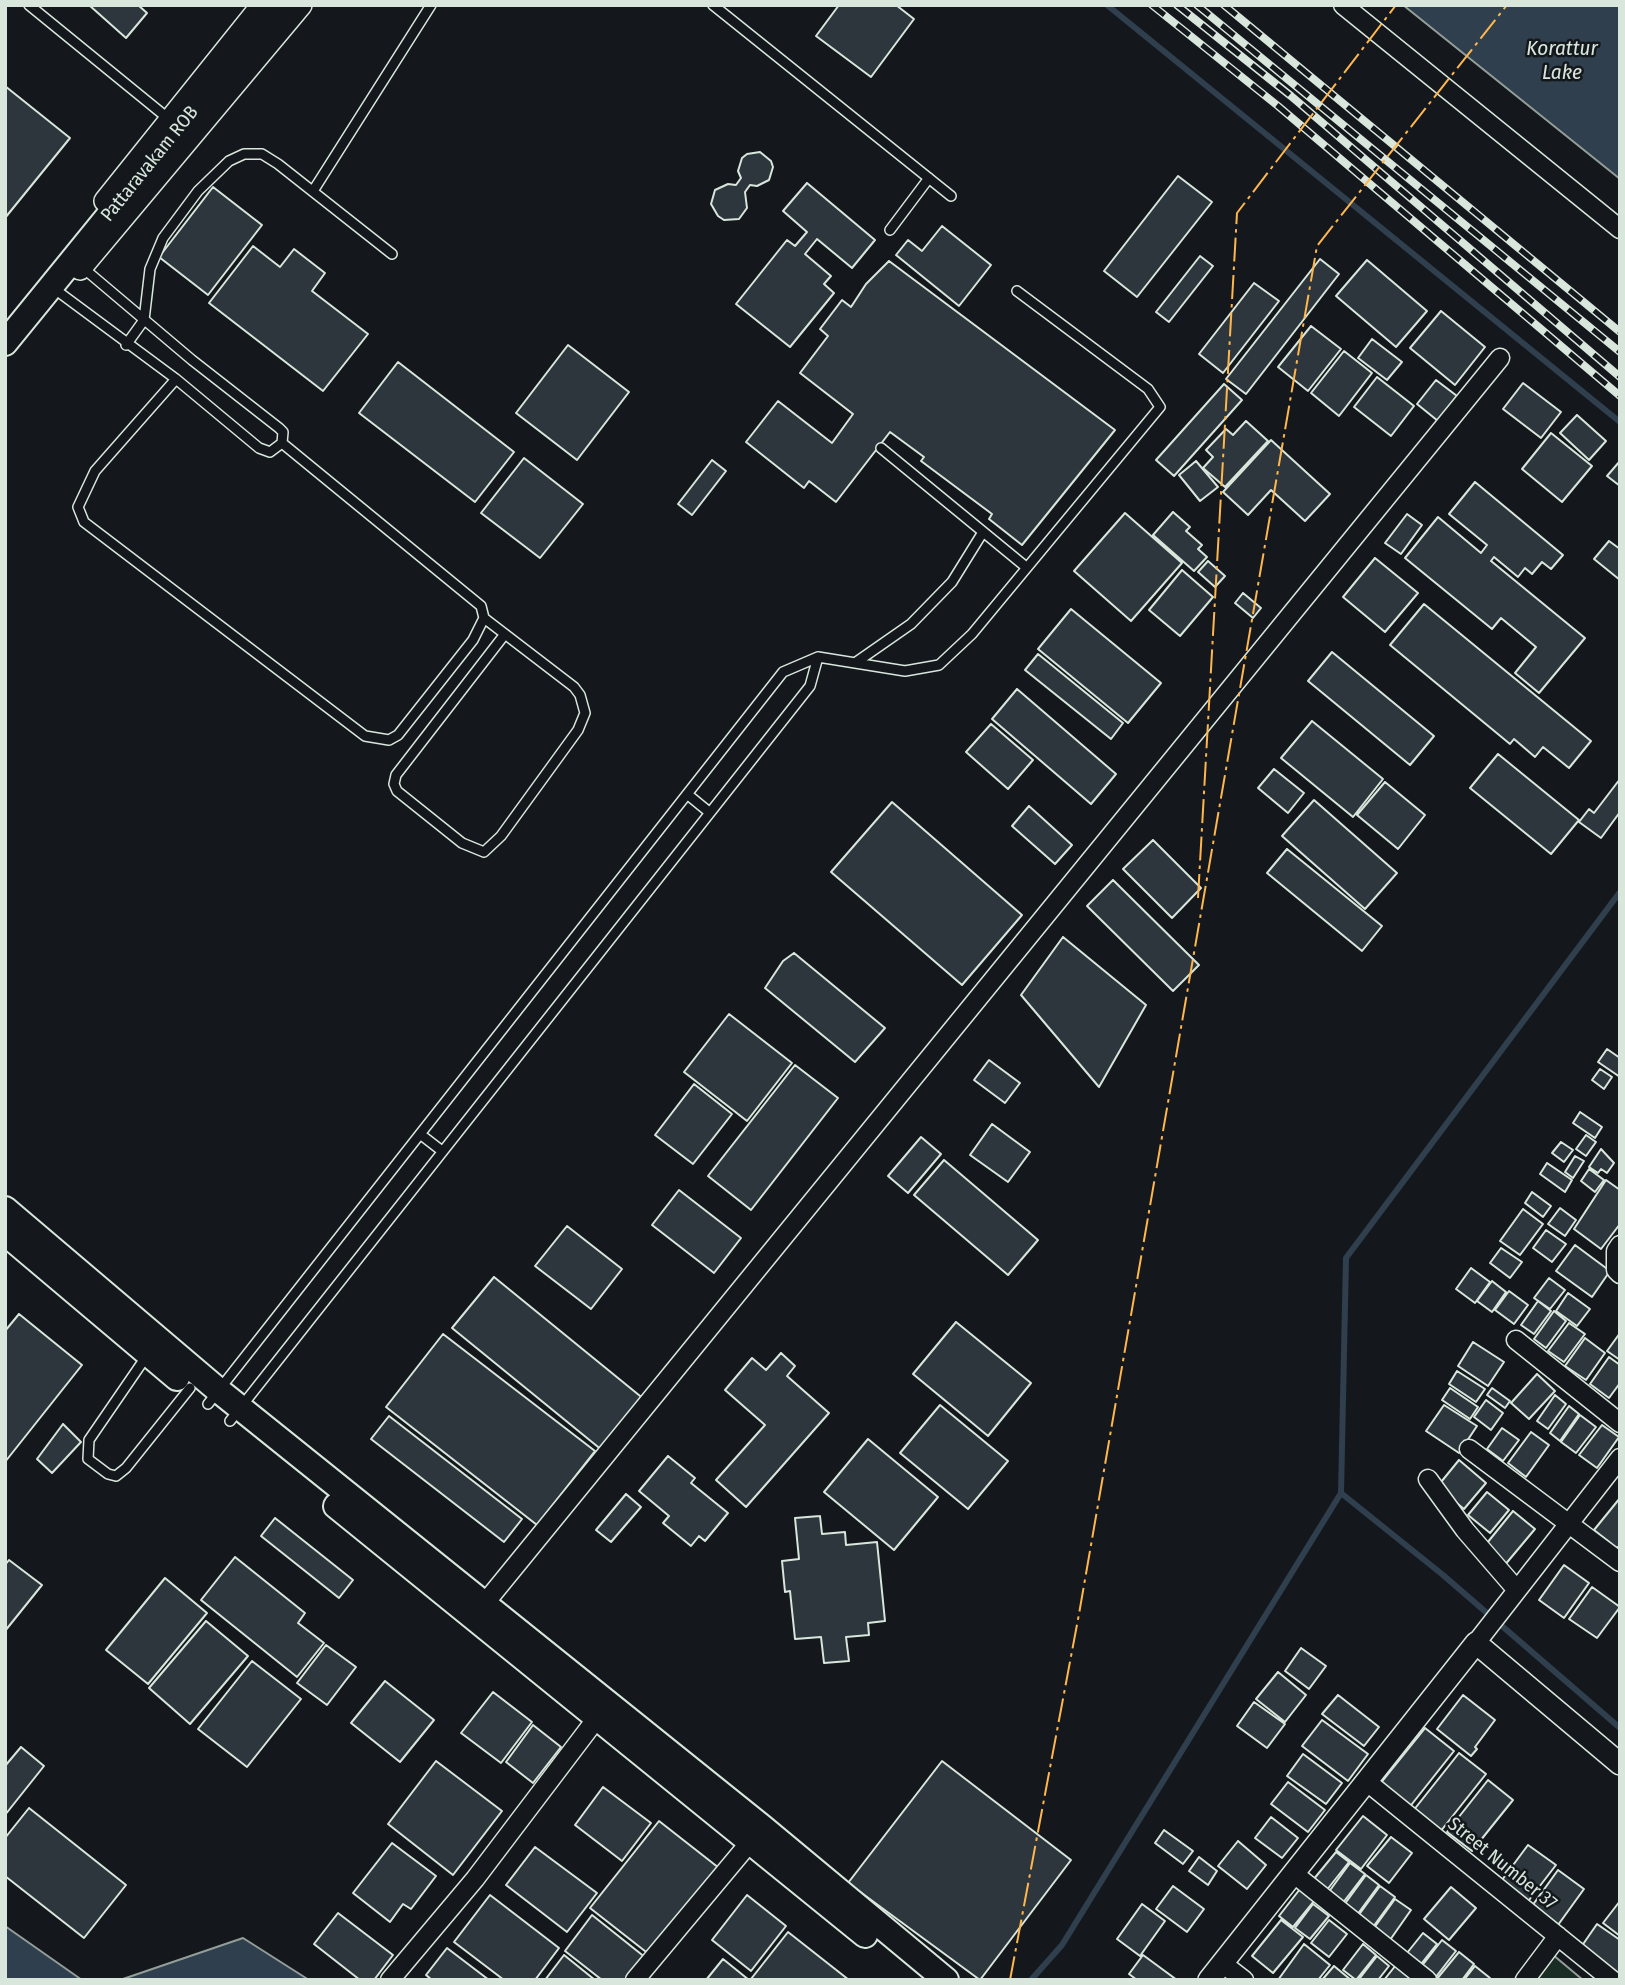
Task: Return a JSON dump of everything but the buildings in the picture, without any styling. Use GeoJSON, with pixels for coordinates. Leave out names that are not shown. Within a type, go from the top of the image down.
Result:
{"type":"FeatureCollection","features":[{"type":"Feature","properties":{"kind":"main road","name":"Pattaravakam ROB"},"geometry":{"type":"LineString","coordinates":[[9,332],[280,5]]}},
{"type":"Feature","properties":{"kind":"main road"},"geometry":{"type":"LineString","coordinates":[[5,1209],[205,1394]]}},
{"type":"Feature","properties":{"kind":"main road"},"geometry":{"type":"LineString","coordinates":[[5,1233],[148,1354],[235,1415],[946,1980]]}},
{"type":"Feature","properties":{"kind":"main road"},"geometry":{"type":"LineString","coordinates":[[479,1611],[597,1718],[751,1840],[920,1980]]}},
{"type":"Feature","properties":{"kind":"street"},"geometry":{"type":"LineString","coordinates":[[9,332],[170,120],[262,5]]}},
{"type":"Feature","properties":{"kind":"street"},"geometry":{"type":"LineString","coordinates":[[5,355],[301,5]]}},
{"type":"Feature","properties":{"kind":"street"},"geometry":{"type":"LineString","coordinates":[[1343,5],[1620,229]]}},
{"type":"Feature","properties":{"kind":"street"},"geometry":{"type":"LineString","coordinates":[[479,1611],[1500,358]]}},
{"type":"Feature","properties":{"kind":"street"},"geometry":{"type":"LineString","coordinates":[[1620,1245],[1616,1251],[1616,1270],[1620,1274]]}},
{"type":"Feature","properties":{"kind":"street"},"geometry":{"type":"LineString","coordinates":[[1516,1340],[1620,1423]]}},
{"type":"Feature","properties":{"kind":"street"},"geometry":{"type":"LineString","coordinates":[[1469,1449],[1620,1562]]}},
{"type":"Feature","properties":{"kind":"street"},"geometry":{"type":"LineString","coordinates":[[1209,1980],[1620,1458]]}},
{"type":"Feature","properties":{"kind":"street"},"geometry":{"type":"LineString","coordinates":[[1428,1479],[1465,1530],[1519,1585]]}},
{"type":"Feature","properties":{"kind":"street"},"geometry":{"type":"LineString","coordinates":[[1481,1635],[1620,1764]]}},
{"type":"Feature","properties":{"kind":"street"},"geometry":{"type":"LineString","coordinates":[[390,1980],[475,1879],[597,1718]]}},
{"type":"Feature","properties":{"kind":"street","name":"Street Number 37"},"geometry":{"type":"LineString","coordinates":[[1366,1781],[1612,1980]]}},
{"type":"Feature","properties":{"kind":"street"},"geometry":{"type":"LineString","coordinates":[[635,1980],[751,1840]]}},
{"type":"Feature","properties":{"kind":"street"},"geometry":{"type":"LineString","coordinates":[[1293,1873],[1427,1980]]}},
{"type":"Feature","properties":{"kind":"street"},"geometry":{"type":"LineString","coordinates":[[1525,1980],[1558,1936]]}},
{"type":"Feature","properties":{"kind":"street"},"geometry":{"type":"LineString","coordinates":[[1223,1963],[1244,1980]]}},
{"type":"Feature","properties":{"kind":"lane"},"geometry":{"type":"LineString","coordinates":[[29,5],[170,120]]}},
{"type":"Feature","properties":{"kind":"lane"},"geometry":{"type":"LineString","coordinates":[[313,191],[431,5]]}},
{"type":"Feature","properties":{"kind":"lane"},"geometry":{"type":"LineString","coordinates":[[713,5],[951,196]]}},
{"type":"Feature","properties":{"kind":"lane"},"geometry":{"type":"LineString","coordinates":[[126,345],[144,320],[150,269],[163,238],[198,191],[229,161],[244,153],[262,154],[392,254]]}},
{"type":"Feature","properties":{"kind":"lane"},"geometry":{"type":"LineString","coordinates":[[890,230],[929,178]]}},
{"type":"Feature","properties":{"kind":"lane"},"geometry":{"type":"LineString","coordinates":[[60,293],[126,345],[176,379],[259,447],[270,452],[278,449],[282,443],[283,432],[279,428],[82,267]]}},
{"type":"Feature","properties":{"kind":"lane"},"geometry":{"type":"LineString","coordinates":[[148,1354],[89,1440],[88,1459],[108,1474],[116,1476],[126,1468],[205,1394],[420,1134],[783,672],[818,657],[905,671],[939,665],[972,634],[1160,407],[1148,389],[1017,290]]}},
{"type":"Feature","properties":{"kind":"lane"},"geometry":{"type":"LineString","coordinates":[[176,379],[95,471],[78,507],[84,522],[328,709],[365,736],[376,740],[389,740],[405,729],[473,640],[484,618]]}},
{"type":"Feature","properties":{"kind":"lane"},"geometry":{"type":"LineString","coordinates":[[282,443],[473,597],[481,606],[484,618],[505,634],[574,687],[580,695],[585,713],[578,730],[496,842],[484,852],[462,843],[397,791],[394,784],[396,775],[505,634]]}},
{"type":"Feature","properties":{"kind":"lane"},"geometry":{"type":"LineString","coordinates":[[881,448],[1026,567]]}},
{"type":"Feature","properties":{"kind":"lane"},"geometry":{"type":"LineString","coordinates":[[855,663],[919,616],[952,582],[983,532]]}},
{"type":"Feature","properties":{"kind":"lane"},"geometry":{"type":"LineString","coordinates":[[235,1415],[810,686],[818,657]]}},
{"type":"Feature","properties":{"kind":"lane"},"geometry":{"type":"LineString","coordinates":[[687,794],[709,812]]}},
{"type":"Feature","properties":{"kind":"lane"},"geometry":{"type":"LineString","coordinates":[[420,1134],[442,1151]]}},
{"type":"Feature","properties":{"kind":"green space"},"geometry":{"type":"Polygon","coordinates":[[[1546,1949],[1583,1980],[1522,1980],[1546,1949]]]}},
{"type":"Feature","properties":{"kind":"water","name":"Korattur Lake"},"geometry":{"type":"Polygon","coordinates":[[[1403,5],[1620,5],[1620,179],[1403,5]]]}},
{"type":"Feature","properties":{"kind":"water"},"geometry":{"type":"Polygon","coordinates":[[[5,1926],[82,1980],[5,1980],[5,1926]]]}},
{"type":"Feature","properties":{"kind":"water"},"geometry":{"type":"Polygon","coordinates":[[[243,1938],[309,1980],[120,1980],[243,1938]]]}},
{"type":"Feature","properties":{"kind":"waterway"},"geometry":{"type":"LineString","coordinates":[[1107,5],[1620,422]]}},
{"type":"Feature","properties":{"kind":"waterway"},"geometry":{"type":"LineString","coordinates":[[1031,1980],[1062,1945],[1341,1493],[1346,1258],[1620,892]]}},
{"type":"Feature","properties":{"kind":"waterway"},"geometry":{"type":"LineString","coordinates":[[1341,1493],[1443,1575],[1620,1728]]}},
{"type":"Feature","properties":{"kind":"railway"},"geometry":{"type":"LineString","coordinates":[[1152,5],[1278,106],[1620,396]]}},
{"type":"Feature","properties":{"kind":"railway"},"geometry":{"type":"LineString","coordinates":[[1177,5],[1291,96],[1620,377]]}},
{"type":"Feature","properties":{"kind":"railway"},"geometry":{"type":"LineString","coordinates":[[1197,5],[1620,352]]}},
{"type":"Feature","properties":{"kind":"railway"},"geometry":{"type":"LineString","coordinates":[[1224,5],[1620,332]]}},
{"type":"Feature","properties":{"kind":"power"},"geometry":{"type":"LineString","coordinates":[[1198,898],[1237,213],[1396,5]]}},
{"type":"Feature","properties":{"kind":"power"},"geometry":{"type":"LineString","coordinates":[[1010,1980],[1079,1614],[1317,246],[1507,5]]}}]}
